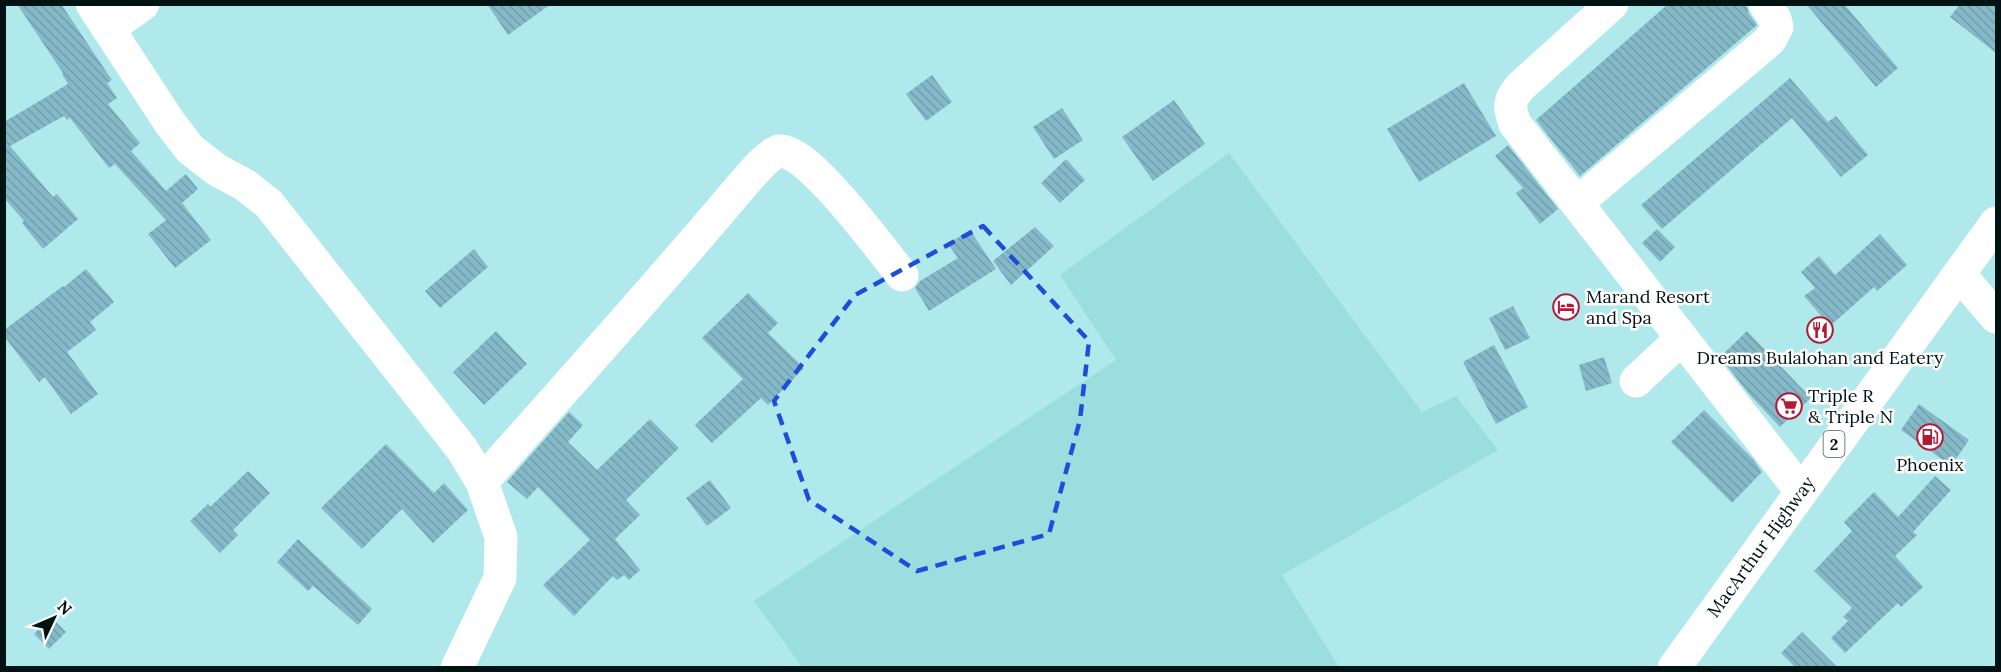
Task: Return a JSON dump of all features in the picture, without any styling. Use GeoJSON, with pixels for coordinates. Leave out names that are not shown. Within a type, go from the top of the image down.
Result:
{"type":"FeatureCollection","features":[{"type":"Feature","properties":{"kind":"main road"},"geometry":{"type":"LineString","coordinates":[[143,4],[100,17],[170,123],[190,149],[217,170],[245,185],[269,204],[462,449],[482,482],[501,537],[500,578],[457,668]]}},
{"type":"Feature","properties":{"kind":"main road"},"geometry":{"type":"LineString","coordinates":[[1612,4],[1512,96],[1509,105],[1515,124],[1801,491]]}},
{"type":"Feature","properties":{"kind":"main road"},"geometry":{"type":"LineString","coordinates":[[1577,203],[1770,40],[1775,34],[1776,19],[1765,4]]}},
{"type":"Feature","properties":{"kind":"main road"},"geometry":{"type":"LineString","coordinates":[[482,482],[773,153],[784,152],[802,160],[811,168],[829,186],[902,275]]}},
{"type":"Feature","properties":{"kind":"main road","name":"MacArthur Highway"},"geometry":{"type":"LineString","coordinates":[[1674,668],[1996,223]]}},
{"type":"Feature","properties":{"kind":"main road"},"geometry":{"type":"LineString","coordinates":[[1959,274],[1996,317]]}},
{"type":"Feature","properties":{"kind":"main road"},"geometry":{"type":"LineString","coordinates":[[1636,381],[1682,338]]}},
{"type":"Feature","properties":{"kind":"highlighted area"},"geometry":{"type":"Polygon","coordinates":[[[983,226],[1089,341],[1080,420],[1049,534],[917,571],[809,500],[774,401],[855,295],[983,226]]]}},
{"type":"Feature","properties":{"kind":"shaded area"},"geometry":{"type":"Polygon","coordinates":[[[1229,153],[1422,412],[1456,396],[1498,450],[1282,575],[1339,667],[802,667],[754,601],[1116,360],[1060,275],[1229,153]]]}},
{"type":"Feature","properties":{"kind":"building"},"geometry":{"type":"Polygon","coordinates":[[[17,4],[61,4],[112,80],[107,83],[117,98],[108,104],[140,143],[131,151],[166,191],[186,174],[198,189],[182,203],[211,240],[175,268],[148,234],[166,220],[115,164],[109,168],[70,118],[67,120],[64,116],[10,146],[53,197],[57,194],[78,219],[43,249],[22,223],[24,221],[4,198],[4,122],[68,84],[17,4]]]}},
{"type":"Feature","properties":{"kind":"building"},"geometry":{"type":"Polygon","coordinates":[[[487,4],[551,4],[508,35],[487,4]]]}},
{"type":"Feature","properties":{"kind":"building"},"geometry":{"type":"Polygon","coordinates":[[[1668,4],[1746,4],[1749,14],[1757,25],[1580,176],[1536,120],[1668,4]]]}},
{"type":"Feature","properties":{"kind":"building"},"geometry":{"type":"Polygon","coordinates":[[[1806,4],[1844,4],[1898,68],[1876,87],[1806,4]]]}},
{"type":"Feature","properties":{"kind":"building"},"geometry":{"type":"Polygon","coordinates":[[[1960,4],[1996,4],[1996,53],[1950,17],[1960,4]]]}},
{"type":"Feature","properties":{"kind":"building"},"geometry":{"type":"Polygon","coordinates":[[[932,75],[952,102],[926,121],[906,94],[932,75]]]}},
{"type":"Feature","properties":{"kind":"building"},"geometry":{"type":"Polygon","coordinates":[[[1790,78],[1828,122],[1836,116],[1868,155],[1841,177],[1792,118],[1662,229],[1641,205],[1790,78]]]}},
{"type":"Feature","properties":{"kind":"building"},"geometry":{"type":"Polygon","coordinates":[[[1464,83],[1496,136],[1419,182],[1387,129],[1464,83]]]}},
{"type":"Feature","properties":{"kind":"building"},"geometry":{"type":"Polygon","coordinates":[[[1174,100],[1205,144],[1153,181],[1122,137],[1174,100]]]}},
{"type":"Feature","properties":{"kind":"building"},"geometry":{"type":"Polygon","coordinates":[[[1062,108],[1083,140],[1054,159],[1033,127],[1062,108]]]}},
{"type":"Feature","properties":{"kind":"building"},"geometry":{"type":"Polygon","coordinates":[[[1508,145],[1558,209],[1540,224],[1516,193],[1523,188],[1495,156],[1508,145]]]}},
{"type":"Feature","properties":{"kind":"building"},"geometry":{"type":"Polygon","coordinates":[[[1066,159],[1085,180],[1060,203],[1041,183],[1066,159]]]}},
{"type":"Feature","properties":{"kind":"building"},"geometry":{"type":"Polygon","coordinates":[[[1035,227],[1054,246],[1011,285],[993,261],[1035,227]]]}},
{"type":"Feature","properties":{"kind":"building"},"geometry":{"type":"Polygon","coordinates":[[[1657,229],[1675,247],[1660,262],[1642,243],[1657,229]]]}},
{"type":"Feature","properties":{"kind":"building"},"geometry":{"type":"Polygon","coordinates":[[[970,230],[996,269],[929,311],[915,288],[920,281],[958,258],[948,244],[970,230]]]}},
{"type":"Feature","properties":{"kind":"building"},"geometry":{"type":"Polygon","coordinates":[[[1880,234],[1907,265],[1877,291],[1874,287],[1830,326],[1804,296],[1815,288],[1801,272],[1819,256],[1835,275],[1880,234]]]}},
{"type":"Feature","properties":{"kind":"building"},"geometry":{"type":"Polygon","coordinates":[[[474,249],[488,267],[440,308],[425,291],[474,249]]]}},
{"type":"Feature","properties":{"kind":"building"},"geometry":{"type":"Polygon","coordinates":[[[86,269],[114,302],[90,322],[96,330],[67,352],[98,394],[71,414],[45,377],[39,382],[4,336],[4,330],[86,269]]]}},
{"type":"Feature","properties":{"kind":"building"},"geometry":{"type":"Polygon","coordinates":[[[748,293],[778,323],[768,333],[804,368],[768,405],[761,398],[712,443],[695,425],[743,379],[702,338],[748,293]]]}},
{"type":"Feature","properties":{"kind":"building"},"geometry":{"type":"Polygon","coordinates":[[[1513,306],[1530,338],[1505,350],[1489,318],[1513,306]]]}},
{"type":"Feature","properties":{"kind":"building"},"geometry":{"type":"Polygon","coordinates":[[[496,331],[527,364],[484,405],[453,372],[496,331]]]}},
{"type":"Feature","properties":{"kind":"building"},"geometry":{"type":"Polygon","coordinates":[[[1747,331],[1811,398],[1780,427],[1749,394],[1720,357],[1747,331]]]}},
{"type":"Feature","properties":{"kind":"building"},"geometry":{"type":"Polygon","coordinates":[[[1494,345],[1528,407],[1496,424],[1463,362],[1494,345]]]}},
{"type":"Feature","properties":{"kind":"building"},"geometry":{"type":"Polygon","coordinates":[[[1604,357],[1612,383],[1586,391],[1579,365],[1604,357]]]}},
{"type":"Feature","properties":{"kind":"building"},"geometry":{"type":"Polygon","coordinates":[[[1919,404],[1969,440],[1951,466],[1901,430],[1919,404]]]}},
{"type":"Feature","properties":{"kind":"building"},"geometry":{"type":"Polygon","coordinates":[[[1704,410],[1753,459],[1762,472],[1732,503],[1671,442],[1704,410]]]}},
{"type":"Feature","properties":{"kind":"building"},"geometry":{"type":"Polygon","coordinates":[[[569,412],[583,425],[568,442],[597,470],[650,419],[679,448],[626,500],[640,515],[615,539],[640,570],[629,580],[624,575],[617,580],[613,576],[574,616],[543,585],[590,540],[538,487],[527,499],[507,482],[569,412]]]}},
{"type":"Feature","properties":{"kind":"building"},"geometry":{"type":"Polygon","coordinates":[[[386,444],[434,493],[444,483],[468,510],[433,543],[402,509],[362,549],[321,508],[386,444]]]}},
{"type":"Feature","properties":{"kind":"building"},"geometry":{"type":"Polygon","coordinates":[[[248,471],[270,493],[233,530],[238,535],[220,553],[190,521],[208,504],[210,507],[248,471]]]}},
{"type":"Feature","properties":{"kind":"building"},"geometry":{"type":"Polygon","coordinates":[[[1935,476],[1951,490],[1913,532],[1917,535],[1895,556],[1923,587],[1901,607],[1898,603],[1845,653],[1831,638],[1848,621],[1843,617],[1852,608],[1814,571],[1852,531],[1844,522],[1874,492],[1898,517],[1935,476]]]}},
{"type":"Feature","properties":{"kind":"building"},"geometry":{"type":"Polygon","coordinates":[[[710,480],[731,508],[707,526],[686,498],[710,480]]]}},
{"type":"Feature","properties":{"kind":"building"},"geometry":{"type":"Polygon","coordinates":[[[298,539],[372,609],[358,625],[313,586],[308,591],[277,562],[298,539]]]}},
{"type":"Feature","properties":{"kind":"building"},"geometry":{"type":"Polygon","coordinates":[[[51,617],[66,632],[49,649],[34,634],[51,617]]]}},
{"type":"Feature","properties":{"kind":"building"},"geometry":{"type":"Polygon","coordinates":[[[1802,632],[1838,668],[1796,668],[1781,653],[1802,632]]]}},
{"type":"Feature","properties":{"kind":"place","name":"Marand Resort and Spa"},"geometry":{"type":"Point","coordinates":[1566,307]}},
{"type":"Feature","properties":{"kind":"place","name":"Dreams Bulalohan and Eatery"},"geometry":{"type":"Point","coordinates":[1820,330]}},
{"type":"Feature","properties":{"kind":"place","name":"Triple R & Triple N"},"geometry":{"type":"Point","coordinates":[1789,406]}},
{"type":"Feature","properties":{"kind":"place","name":"Phoenix"},"geometry":{"type":"Point","coordinates":[1930,437]}}]}
